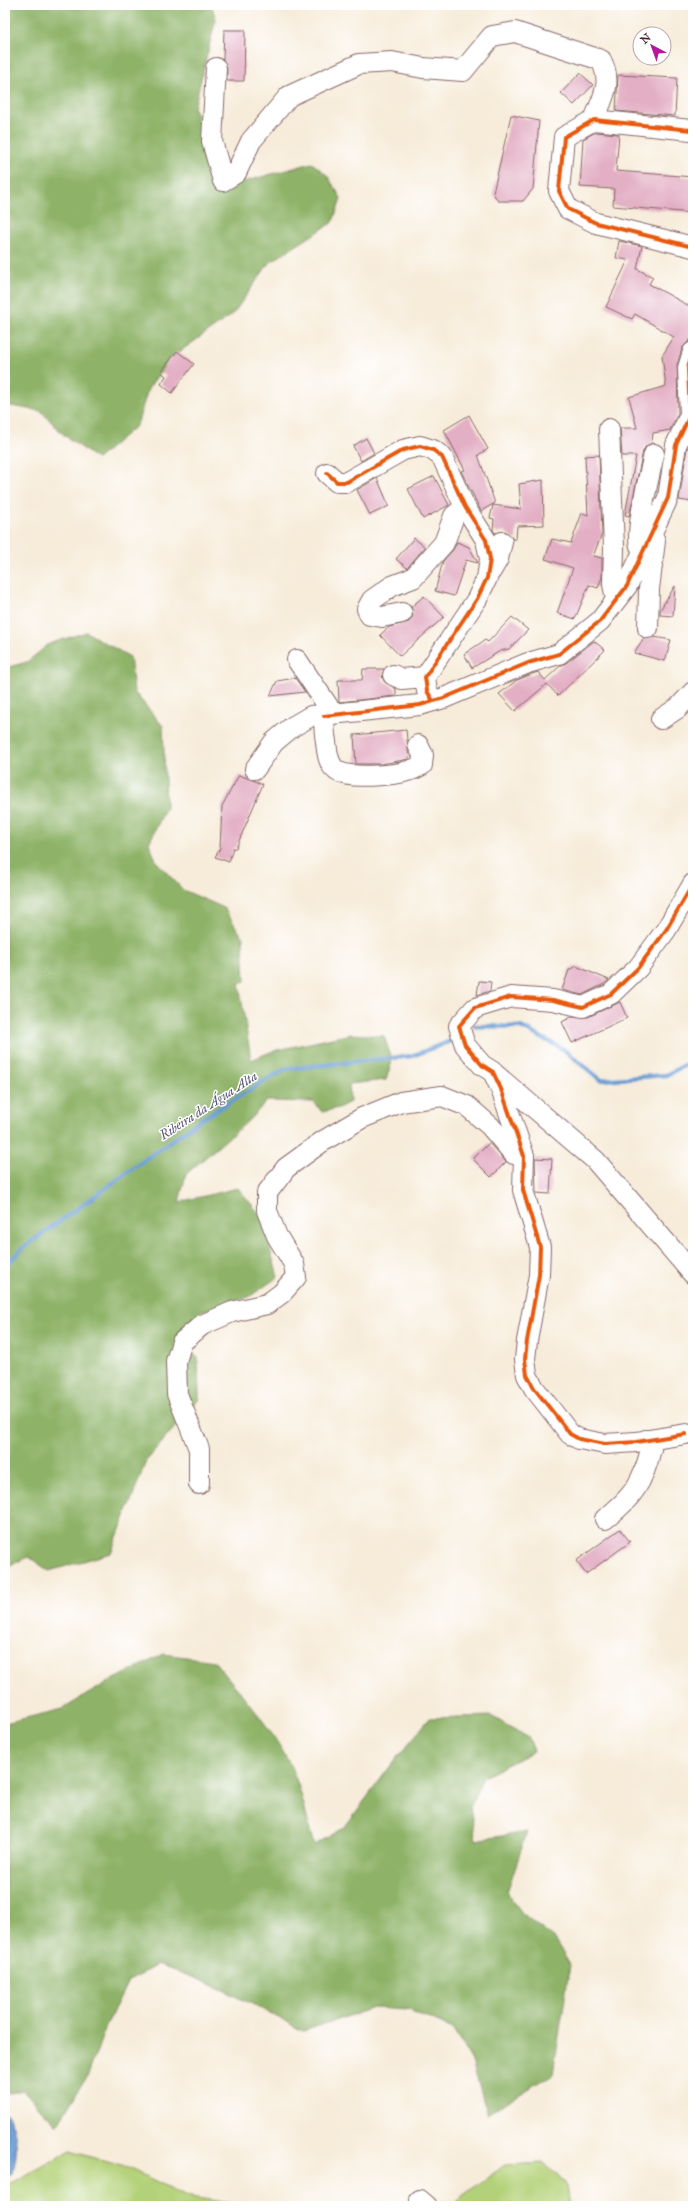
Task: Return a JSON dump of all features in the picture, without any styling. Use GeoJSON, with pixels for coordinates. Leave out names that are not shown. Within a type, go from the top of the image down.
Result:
{"type":"FeatureCollection","features":[{"type":"Feature","properties":{"kind":"street"},"geometry":{"type":"LineString","coordinates":[[216,68],[212,141],[223,181],[236,173],[251,141],[289,96],[359,64],[392,62],[423,68],[463,71],[492,36],[515,32],[601,60],[607,72],[606,90],[594,120]]}},
{"type":"Feature","properties":{"kind":"street"},"geometry":{"type":"LineString","coordinates":[[691,130],[594,120],[564,137],[559,191],[568,209],[596,224],[693,247]]}},
{"type":"Feature","properties":{"kind":"street"},"geometry":{"type":"LineString","coordinates":[[428,690],[559,654],[600,621],[627,586],[668,498],[676,445],[690,415],[688,368],[693,352]]}},
{"type":"Feature","properties":{"kind":"street"},"geometry":{"type":"LineString","coordinates":[[609,429],[614,547],[613,584],[616,599]]}},
{"type":"Feature","properties":{"kind":"street"},"geometry":{"type":"LineString","coordinates":[[327,473],[337,482],[347,482],[404,450],[420,446],[433,450],[442,458],[465,507],[486,540],[490,559],[487,578]]}},
{"type":"Feature","properties":{"kind":"street"},"geometry":{"type":"LineString","coordinates":[[648,628],[649,589],[655,541],[646,544],[639,541],[654,454]]}},
{"type":"Feature","properties":{"kind":"street"},"geometry":{"type":"LineString","coordinates":[[402,613],[382,617],[370,616],[367,609],[372,600],[392,586],[413,578],[444,543],[454,516],[465,507]]}},
{"type":"Feature","properties":{"kind":"street"},"geometry":{"type":"LineString","coordinates":[[255,769],[274,742],[292,727],[311,716],[324,716],[420,705],[498,559],[502,542]]}},
{"type":"Feature","properties":{"kind":"street"},"geometry":{"type":"LineString","coordinates":[[543,658],[552,645],[570,632],[576,624]]}},
{"type":"Feature","properties":{"kind":"street"},"geometry":{"type":"LineString","coordinates":[[297,660],[328,706],[324,716],[330,762],[336,771],[351,775],[383,775],[409,771],[422,765],[423,755],[418,745]]}},
{"type":"Feature","properties":{"kind":"street"},"geometry":{"type":"LineString","coordinates":[[393,675],[428,690],[438,690],[468,675]]}},
{"type":"Feature","properties":{"kind":"street"},"geometry":{"type":"LineString","coordinates":[[660,719],[678,708],[693,692]]}},
{"type":"Feature","properties":{"kind":"street"},"geometry":{"type":"LineString","coordinates":[[693,884],[666,930],[638,968],[611,994],[583,1007],[553,1000],[511,997],[474,1008],[459,1026],[465,1045],[482,1065],[493,1072],[595,1160],[693,1274]]}},
{"type":"Feature","properties":{"kind":"street"},"geometry":{"type":"LineString","coordinates":[[493,1072],[501,1089],[524,1156],[523,1190],[540,1247],[539,1275],[525,1359],[527,1375],[534,1388],[570,1434],[579,1439],[605,1444],[684,1437]]}},
{"type":"Feature","properties":{"kind":"street"},"geometry":{"type":"LineString","coordinates":[[199,1484],[199,1448],[177,1394],[176,1362],[182,1342],[202,1325],[232,1312],[267,1304],[282,1293],[296,1277],[294,1264],[277,1236],[267,1211],[266,1193],[286,1168],[322,1140],[362,1118],[401,1102],[442,1096],[467,1106],[490,1126],[514,1154],[524,1156]]}},
{"type":"Feature","properties":{"kind":"street"},"geometry":{"type":"LineString","coordinates":[[605,1519],[625,1504],[639,1485],[646,1468],[651,1449],[646,1440]]}},
{"type":"Feature","properties":{"kind":"green space"},"geometry":{"type":"Polygon","coordinates":[[[5,5],[211,5],[216,18],[194,108],[206,145],[220,169],[243,182],[312,163],[327,175],[341,198],[333,222],[269,263],[233,314],[169,359],[148,389],[137,425],[97,459],[63,434],[41,411],[5,405],[5,5]]]}},
{"type":"Feature","properties":{"kind":"green space"},"geometry":{"type":"Polygon","coordinates":[[[86,632],[130,657],[134,692],[163,726],[166,807],[149,843],[156,861],[183,890],[224,908],[243,938],[245,982],[239,984],[251,1060],[273,1051],[351,1034],[384,1036],[392,1060],[386,1080],[349,1084],[350,1102],[338,1108],[322,1112],[314,1102],[267,1101],[248,1121],[186,1174],[179,1202],[238,1188],[261,1216],[278,1277],[249,1297],[199,1312],[181,1341],[198,1358],[199,1399],[146,1461],[111,1553],[49,1571],[29,1557],[5,1567],[5,668],[27,662],[49,644],[86,632]]]}},
{"type":"Feature","properties":{"kind":"green space"},"geometry":{"type":"Polygon","coordinates":[[[164,1654],[214,1661],[260,1717],[280,1747],[296,1779],[314,1845],[344,1828],[395,1760],[430,1718],[491,1716],[529,1738],[534,1751],[483,1777],[470,1808],[476,1840],[527,1832],[507,1892],[522,1913],[555,1940],[570,1965],[553,2074],[487,2114],[472,2061],[453,2029],[409,2010],[373,2008],[303,2031],[213,1986],[157,1965],[128,1981],[106,2026],[88,2075],[57,2125],[23,2090],[5,2094],[5,1723],[63,1709],[103,1685],[164,1654]]]}},
{"type":"Feature","properties":{"kind":"green space"},"geometry":{"type":"Polygon","coordinates":[[[70,2151],[128,2168],[189,2197],[252,2206],[5,2206],[5,2187],[70,2151]]]}},
{"type":"Feature","properties":{"kind":"green space"},"geometry":{"type":"Polygon","coordinates":[[[544,2163],[567,2185],[570,2206],[454,2206],[458,2199],[505,2165],[544,2163]]]}},
{"type":"Feature","properties":{"kind":"water"},"geometry":{"type":"Polygon","coordinates":[[[7,2114],[11,2120],[16,2144],[14,2168],[11,2175],[5,2175],[5,2115],[7,2114]]]}},
{"type":"Feature","properties":{"kind":"building"},"geometry":{"type":"Polygon","coordinates":[[[224,30],[245,30],[244,81],[227,81],[227,68],[223,59],[224,30]]]}},
{"type":"Feature","properties":{"kind":"building"},"geometry":{"type":"Polygon","coordinates":[[[580,73],[593,85],[574,105],[561,93],[580,73]]]}},
{"type":"Feature","properties":{"kind":"building"},"geometry":{"type":"Polygon","coordinates":[[[618,75],[677,78],[675,116],[616,111],[618,75]]]}},
{"type":"Feature","properties":{"kind":"building"},"geometry":{"type":"Polygon","coordinates":[[[511,115],[539,121],[533,189],[523,201],[498,201],[493,193],[511,115]]]}},
{"type":"Feature","properties":{"kind":"building"},"geometry":{"type":"Polygon","coordinates":[[[596,132],[619,134],[616,171],[693,177],[693,213],[613,206],[614,189],[580,187],[583,139],[596,132]]]}},
{"type":"Feature","properties":{"kind":"building"},"geometry":{"type":"Polygon","coordinates":[[[619,241],[642,246],[637,269],[653,277],[649,284],[693,308],[693,337],[682,348],[677,365],[678,413],[670,430],[653,433],[652,443],[646,446],[643,451],[629,516],[625,515],[636,456],[622,456],[620,428],[637,428],[629,397],[666,386],[662,356],[674,337],[635,314],[632,319],[606,307],[628,260],[616,258],[619,241]]]}},
{"type":"Feature","properties":{"kind":"building"},"geometry":{"type":"Polygon","coordinates":[[[177,351],[194,364],[172,393],[161,384],[166,376],[161,372],[177,351]]]}},
{"type":"Feature","properties":{"kind":"building"},"geometry":{"type":"Polygon","coordinates":[[[469,415],[488,449],[478,455],[495,503],[481,511],[461,471],[465,470],[444,430],[469,415]]]}},
{"type":"Feature","properties":{"kind":"building"},"geometry":{"type":"Polygon","coordinates":[[[366,438],[374,453],[361,461],[353,446],[366,438]]]}},
{"type":"Feature","properties":{"kind":"building"},"geometry":{"type":"Polygon","coordinates":[[[693,444],[693,502],[679,500],[687,448],[693,444]]]}},
{"type":"Feature","properties":{"kind":"building"},"geometry":{"type":"Polygon","coordinates":[[[599,455],[602,534],[593,556],[602,558],[602,577],[598,588],[589,585],[575,619],[557,613],[573,568],[545,559],[552,539],[571,543],[582,513],[588,515],[585,456],[599,455]]]}},
{"type":"Feature","properties":{"kind":"building"},"geometry":{"type":"Polygon","coordinates":[[[434,476],[449,505],[423,519],[408,489],[434,476]]]}},
{"type":"Feature","properties":{"kind":"building"},"geometry":{"type":"Polygon","coordinates":[[[377,478],[389,506],[370,515],[357,490],[377,478]]]}},
{"type":"Feature","properties":{"kind":"building"},"geometry":{"type":"Polygon","coordinates":[[[543,480],[544,525],[517,526],[516,539],[513,539],[505,531],[495,533],[493,530],[494,519],[490,518],[493,505],[521,509],[519,484],[543,480]]]}},
{"type":"Feature","properties":{"kind":"building"},"geometry":{"type":"Polygon","coordinates":[[[414,538],[425,547],[407,568],[396,559],[414,538]]]}},
{"type":"Feature","properties":{"kind":"building"},"geometry":{"type":"Polygon","coordinates":[[[457,542],[469,547],[478,563],[466,560],[454,596],[435,591],[443,561],[453,550],[457,542]]]}},
{"type":"Feature","properties":{"kind":"building"},"geometry":{"type":"Polygon","coordinates":[[[675,586],[673,616],[660,615],[660,610],[675,586]]]}},
{"type":"Feature","properties":{"kind":"building"},"geometry":{"type":"Polygon","coordinates":[[[424,596],[444,617],[400,656],[380,635],[389,627],[409,622],[413,616],[411,607],[424,596]]]}},
{"type":"Feature","properties":{"kind":"building"},"geometry":{"type":"Polygon","coordinates":[[[512,617],[528,630],[509,649],[500,651],[472,668],[464,654],[485,640],[488,642],[512,617]]]}},
{"type":"Feature","properties":{"kind":"building"},"geometry":{"type":"Polygon","coordinates":[[[654,637],[671,640],[665,661],[634,653],[643,639],[654,637]]]}},
{"type":"Feature","properties":{"kind":"building"},"geometry":{"type":"Polygon","coordinates":[[[594,641],[605,650],[558,696],[547,684],[515,711],[499,694],[517,680],[538,672],[545,680],[560,666],[594,641]]]}},
{"type":"Feature","properties":{"kind":"building"},"geometry":{"type":"Polygon","coordinates":[[[363,669],[384,669],[382,676],[384,681],[396,689],[396,696],[339,702],[338,680],[362,680],[363,669]]]}},
{"type":"Feature","properties":{"kind":"building"},"geometry":{"type":"Polygon","coordinates":[[[295,678],[305,692],[270,696],[277,681],[295,678]]]}},
{"type":"Feature","properties":{"kind":"building"},"geometry":{"type":"Polygon","coordinates":[[[406,730],[409,759],[381,764],[356,764],[354,735],[406,730]]]}},
{"type":"Feature","properties":{"kind":"building"},"geometry":{"type":"Polygon","coordinates":[[[239,775],[263,784],[236,848],[233,848],[229,862],[215,857],[220,848],[222,806],[239,775]]]}},
{"type":"Feature","properties":{"kind":"building"},"geometry":{"type":"Polygon","coordinates":[[[576,966],[609,980],[582,995],[562,990],[569,970],[576,966]]]}},
{"type":"Feature","properties":{"kind":"building"},"geometry":{"type":"Polygon","coordinates":[[[479,981],[491,982],[490,991],[477,995],[479,981]]]}},
{"type":"Feature","properties":{"kind":"building"},"geometry":{"type":"Polygon","coordinates":[[[620,1002],[627,1018],[572,1043],[562,1022],[573,1016],[588,1017],[620,1002]]]}},
{"type":"Feature","properties":{"kind":"building"},"geometry":{"type":"Polygon","coordinates":[[[489,1143],[506,1162],[491,1177],[473,1159],[489,1143]]]}},
{"type":"Feature","properties":{"kind":"building"},"geometry":{"type":"Polygon","coordinates":[[[535,1158],[552,1159],[550,1194],[536,1193],[535,1158]]]}},
{"type":"Feature","properties":{"kind":"building"},"geometry":{"type":"Polygon","coordinates":[[[620,1529],[630,1542],[586,1574],[576,1561],[620,1529]]]}},
{"type":"Feature","properties":{"kind":"waterway","name":"Ribeira da Água Alta"},"geometry":{"type":"LineString","coordinates":[[475,1026],[521,1027],[563,1049],[601,1080],[666,1075],[693,1061]]}},
{"type":"Feature","properties":{"kind":"waterway","name":"Ribeira da Água Alta"},"geometry":{"type":"LineString","coordinates":[[5,1266],[24,1247],[200,1120],[285,1069],[412,1056],[456,1039]]}},
{"type":"Feature","properties":{"kind":"cycle path"},"geometry":{"type":"LineString","coordinates":[[691,130],[594,120],[564,137],[559,191],[568,209],[596,223],[693,247]]}},
{"type":"Feature","properties":{"kind":"cycle path"},"geometry":{"type":"LineString","coordinates":[[324,716],[420,705],[444,698],[528,663],[559,654],[600,621],[627,586],[668,498],[676,445],[690,415],[688,368],[693,352]]}},
{"type":"Feature","properties":{"kind":"cycle path"},"geometry":{"type":"LineString","coordinates":[[327,473],[337,482],[347,482],[403,450],[420,446],[433,450],[442,457],[465,507],[486,540],[490,559],[487,578],[477,599],[425,677],[427,691],[433,701]]}},
{"type":"Feature","properties":{"kind":"cycle path"},"geometry":{"type":"LineString","coordinates":[[686,1434],[636,1442],[605,1444],[579,1439],[570,1434],[534,1388],[527,1375],[525,1359],[539,1275],[540,1247],[523,1190],[524,1156],[501,1089],[493,1072],[482,1065],[465,1045],[459,1026],[475,1008],[511,997],[553,1000],[583,1007],[611,994],[638,968],[666,930],[693,884]]}}]}
